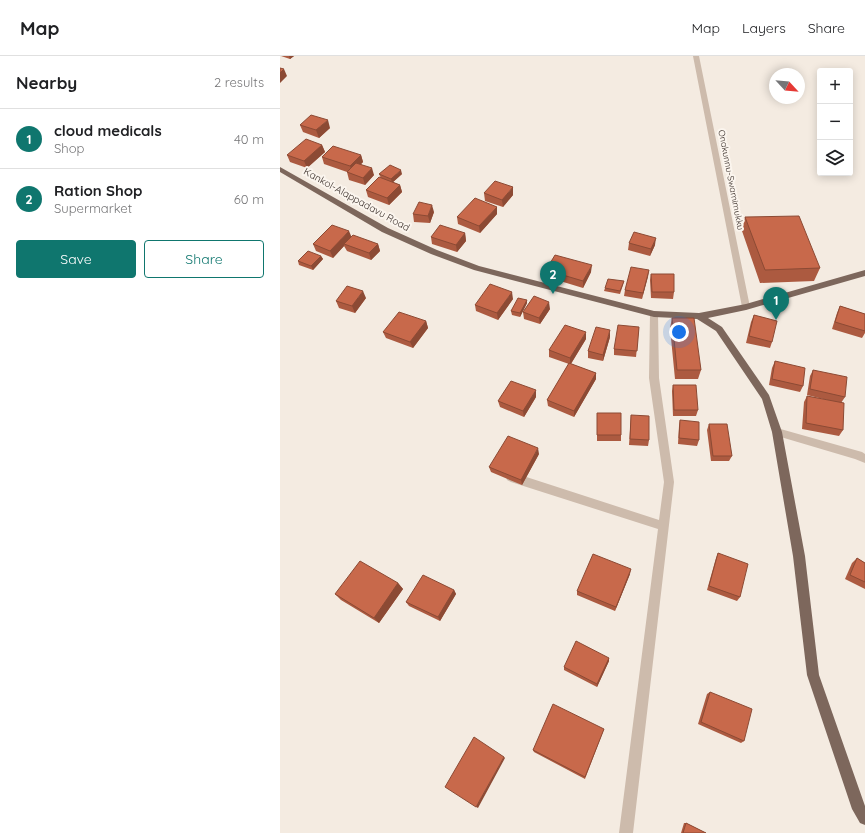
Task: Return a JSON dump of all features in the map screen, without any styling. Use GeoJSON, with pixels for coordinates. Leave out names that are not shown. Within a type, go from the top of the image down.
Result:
{"type":"FeatureCollection","features":[{"type":"Feature","properties":{"kind":"main road","name":"Kankol-Alappadavu Road"},"geometry":{"type":"LineString","coordinates":[[280,169],[385,230],[434,252],[477,268],[654,314],[699,316],[746,307],[865,273]]}},
{"type":"Feature","properties":{"kind":"main road"},"geometry":{"type":"LineString","coordinates":[[699,316],[719,329],[766,398],[777,432],[799,556],[813,675],[860,809],[865,818]]}},
{"type":"Feature","properties":{"kind":"street","name":"Onakunnu-Swamimukku"},"geometry":{"type":"LineString","coordinates":[[696,56],[746,307]]}},
{"type":"Feature","properties":{"kind":"street"},"geometry":{"type":"LineString","coordinates":[[626,833],[669,482],[654,378],[654,314]]}},
{"type":"Feature","properties":{"kind":"street"},"geometry":{"type":"LineString","coordinates":[[777,432],[858,455],[865,459]]}},
{"type":"Feature","properties":{"kind":"street"},"geometry":{"type":"LineString","coordinates":[[504,474],[663,526]]}},
{"type":"Feature","properties":{"kind":"building"},"geometry":{"type":"Polygon","coordinates":[[[311,115],[328,120],[316,130],[300,125],[311,115]]]}},
{"type":"Feature","properties":{"kind":"building"},"geometry":{"type":"Polygon","coordinates":[[[306,139],[322,145],[304,161],[287,155],[306,139]]]}},
{"type":"Feature","properties":{"kind":"building"},"geometry":{"type":"Polygon","coordinates":[[[333,146],[361,155],[350,166],[322,157],[333,146]]]}},
{"type":"Feature","properties":{"kind":"building"},"geometry":{"type":"Polygon","coordinates":[[[356,163],[372,168],[363,178],[347,172],[356,163]]]}},
{"type":"Feature","properties":{"kind":"building"},"geometry":{"type":"Polygon","coordinates":[[[390,165],[401,170],[391,179],[379,174],[390,165]]]}},
{"type":"Feature","properties":{"kind":"building"},"geometry":{"type":"Polygon","coordinates":[[[379,177],[400,185],[387,198],[366,190],[379,177]]]}},
{"type":"Feature","properties":{"kind":"building"},"geometry":{"type":"Polygon","coordinates":[[[495,181],[513,187],[502,200],[484,193],[495,181]]]}},
{"type":"Feature","properties":{"kind":"building"},"geometry":{"type":"Polygon","coordinates":[[[475,198],[497,207],[479,226],[457,217],[475,198]]]}},
{"type":"Feature","properties":{"kind":"building"},"geometry":{"type":"Polygon","coordinates":[[[419,202],[432,205],[428,216],[413,214],[419,202]]]}},
{"type":"Feature","properties":{"kind":"building"},"geometry":{"type":"Polygon","coordinates":[[[799,216],[820,268],[765,270],[745,217],[799,216]]]}},
{"type":"Feature","properties":{"kind":"building"},"geometry":{"type":"Polygon","coordinates":[[[332,225],[349,231],[330,251],[313,244],[332,225]]]}},
{"type":"Feature","properties":{"kind":"building"},"geometry":{"type":"Polygon","coordinates":[[[440,225],[465,233],[456,245],[431,237],[440,225]]]}},
{"type":"Feature","properties":{"kind":"building"},"geometry":{"type":"Polygon","coordinates":[[[634,232],[656,238],[651,249],[629,243],[634,232]]]}},
{"type":"Feature","properties":{"kind":"building"},"geometry":{"type":"Polygon","coordinates":[[[353,235],[378,244],[369,253],[344,244],[353,235]]]}},
{"type":"Feature","properties":{"kind":"building"},"geometry":{"type":"Polygon","coordinates":[[[308,251],[321,256],[311,266],[298,261],[308,251]]]}},
{"type":"Feature","properties":{"kind":"building"},"geometry":{"type":"Polygon","coordinates":[[[555,255],[592,265],[583,281],[546,270],[555,255]]]}},
{"type":"Feature","properties":{"kind":"building"},"geometry":{"type":"Polygon","coordinates":[[[631,267],[649,270],[643,293],[625,290],[631,267]]]}},
{"type":"Feature","properties":{"kind":"building"},"geometry":{"type":"Polygon","coordinates":[[[651,274],[674,274],[674,292],[652,292],[651,274]]]}},
{"type":"Feature","properties":{"kind":"building"},"geometry":{"type":"Polygon","coordinates":[[[608,279],[624,281],[620,291],[605,288],[608,279]]]}},
{"type":"Feature","properties":{"kind":"building"},"geometry":{"type":"Polygon","coordinates":[[[490,284],[512,292],[497,313],[475,305],[490,284]]]}},
{"type":"Feature","properties":{"kind":"building"},"geometry":{"type":"Polygon","coordinates":[[[347,286],[363,291],[352,306],[336,301],[347,286]]]}},
{"type":"Feature","properties":{"kind":"building"},"geometry":{"type":"Polygon","coordinates":[[[534,296],[549,302],[539,318],[523,312],[534,296]]]}},
{"type":"Feature","properties":{"kind":"building"},"geometry":{"type":"Polygon","coordinates":[[[518,298],[527,300],[520,313],[511,311],[518,298]]]}},
{"type":"Feature","properties":{"kind":"building"},"geometry":{"type":"Polygon","coordinates":[[[840,306],[865,314],[865,331],[835,322],[840,306]]]}},
{"type":"Feature","properties":{"kind":"building"},"geometry":{"type":"Polygon","coordinates":[[[399,312],[426,321],[410,342],[383,332],[399,312]]]}},
{"type":"Feature","properties":{"kind":"building"},"geometry":{"type":"Polygon","coordinates":[[[754,315],[777,321],[772,342],[749,336],[754,315]]]}},
{"type":"Feature","properties":{"kind":"building"},"geometry":{"type":"Polygon","coordinates":[[[672,318],[694,318],[701,370],[677,370],[672,318]]]}},
{"type":"Feature","properties":{"kind":"building"},"geometry":{"type":"Polygon","coordinates":[[[565,325],[586,332],[570,358],[549,350],[565,325]]]}},
{"type":"Feature","properties":{"kind":"building"},"geometry":{"type":"Polygon","coordinates":[[[618,325],[639,327],[637,351],[614,349],[618,325]]]}},
{"type":"Feature","properties":{"kind":"building"},"geometry":{"type":"Polygon","coordinates":[[[596,327],[610,330],[603,355],[588,351],[596,327]]]}},
{"type":"Feature","properties":{"kind":"building"},"geometry":{"type":"Polygon","coordinates":[[[775,361],[805,368],[803,386],[772,379],[775,361]]]}},
{"type":"Feature","properties":{"kind":"building"},"geometry":{"type":"Polygon","coordinates":[[[569,363],[596,373],[574,411],[547,400],[569,363]]]}},
{"type":"Feature","properties":{"kind":"building"},"geometry":{"type":"Polygon","coordinates":[[[813,370],[847,377],[845,397],[810,389],[813,370]]]}},
{"type":"Feature","properties":{"kind":"building"},"geometry":{"type":"Polygon","coordinates":[[[511,381],[536,390],[523,411],[498,401],[511,381]]]}},
{"type":"Feature","properties":{"kind":"building"},"geometry":{"type":"Polygon","coordinates":[[[673,385],[696,385],[698,410],[674,410],[673,385]]]}},
{"type":"Feature","properties":{"kind":"building"},"geometry":{"type":"Polygon","coordinates":[[[807,396],[844,403],[843,430],[806,423],[807,396]]]}},
{"type":"Feature","properties":{"kind":"building"},"geometry":{"type":"Polygon","coordinates":[[[597,413],[621,413],[621,435],[597,435],[597,413]]]}},
{"type":"Feature","properties":{"kind":"building"},"geometry":{"type":"Polygon","coordinates":[[[631,415],[649,416],[649,440],[630,439],[631,415]]]}},
{"type":"Feature","properties":{"kind":"building"},"geometry":{"type":"Polygon","coordinates":[[[680,420],[699,422],[699,440],[679,438],[680,420]]]}},
{"type":"Feature","properties":{"kind":"building"},"geometry":{"type":"Polygon","coordinates":[[[709,424],[727,424],[732,456],[713,456],[709,424]]]}},
{"type":"Feature","properties":{"kind":"building"},"geometry":{"type":"Polygon","coordinates":[[[508,436],[538,448],[521,480],[489,467],[508,436]]]}},
{"type":"Feature","properties":{"kind":"building"},"geometry":{"type":"Polygon","coordinates":[[[718,553],[748,564],[740,597],[709,586],[718,553]]]}},
{"type":"Feature","properties":{"kind":"building"},"geometry":{"type":"Polygon","coordinates":[[[593,554],[631,569],[616,607],[577,591],[593,554]]]}},
{"type":"Feature","properties":{"kind":"building"},"geometry":{"type":"Polygon","coordinates":[[[857,558],[865,563],[865,582],[850,575],[857,558]]]}},
{"type":"Feature","properties":{"kind":"building"},"geometry":{"type":"Polygon","coordinates":[[[360,561],[398,583],[374,618],[335,594],[360,561]]]}},
{"type":"Feature","properties":{"kind":"building"},"geometry":{"type":"Polygon","coordinates":[[[423,575],[454,590],[438,617],[406,602],[423,575]]]}},
{"type":"Feature","properties":{"kind":"building"},"geometry":{"type":"Polygon","coordinates":[[[576,641],[609,658],[597,684],[564,667],[576,641]]]}},
{"type":"Feature","properties":{"kind":"building"},"geometry":{"type":"Polygon","coordinates":[[[710,692],[752,709],[744,741],[701,722],[710,692]]]}},
{"type":"Feature","properties":{"kind":"building"},"geometry":{"type":"Polygon","coordinates":[[[553,704],[604,729],[585,777],[533,750],[553,704]]]}},
{"type":"Feature","properties":{"kind":"building"},"geometry":{"type":"Polygon","coordinates":[[[474,737],[504,757],[476,807],[445,787],[474,737]]]}},
{"type":"Feature","properties":{"kind":"building"},"geometry":{"type":"Polygon","coordinates":[[[686,823],[706,833],[683,833],[686,823]]]}},
{"type":"Feature","properties":{"kind":"place","name":"Ration Shop"},"geometry":{"type":"Point","coordinates":[553,294]}},
{"type":"Feature","properties":{"kind":"place","name":"cloud medicals"},"geometry":{"type":"Point","coordinates":[776,320]}}]}
